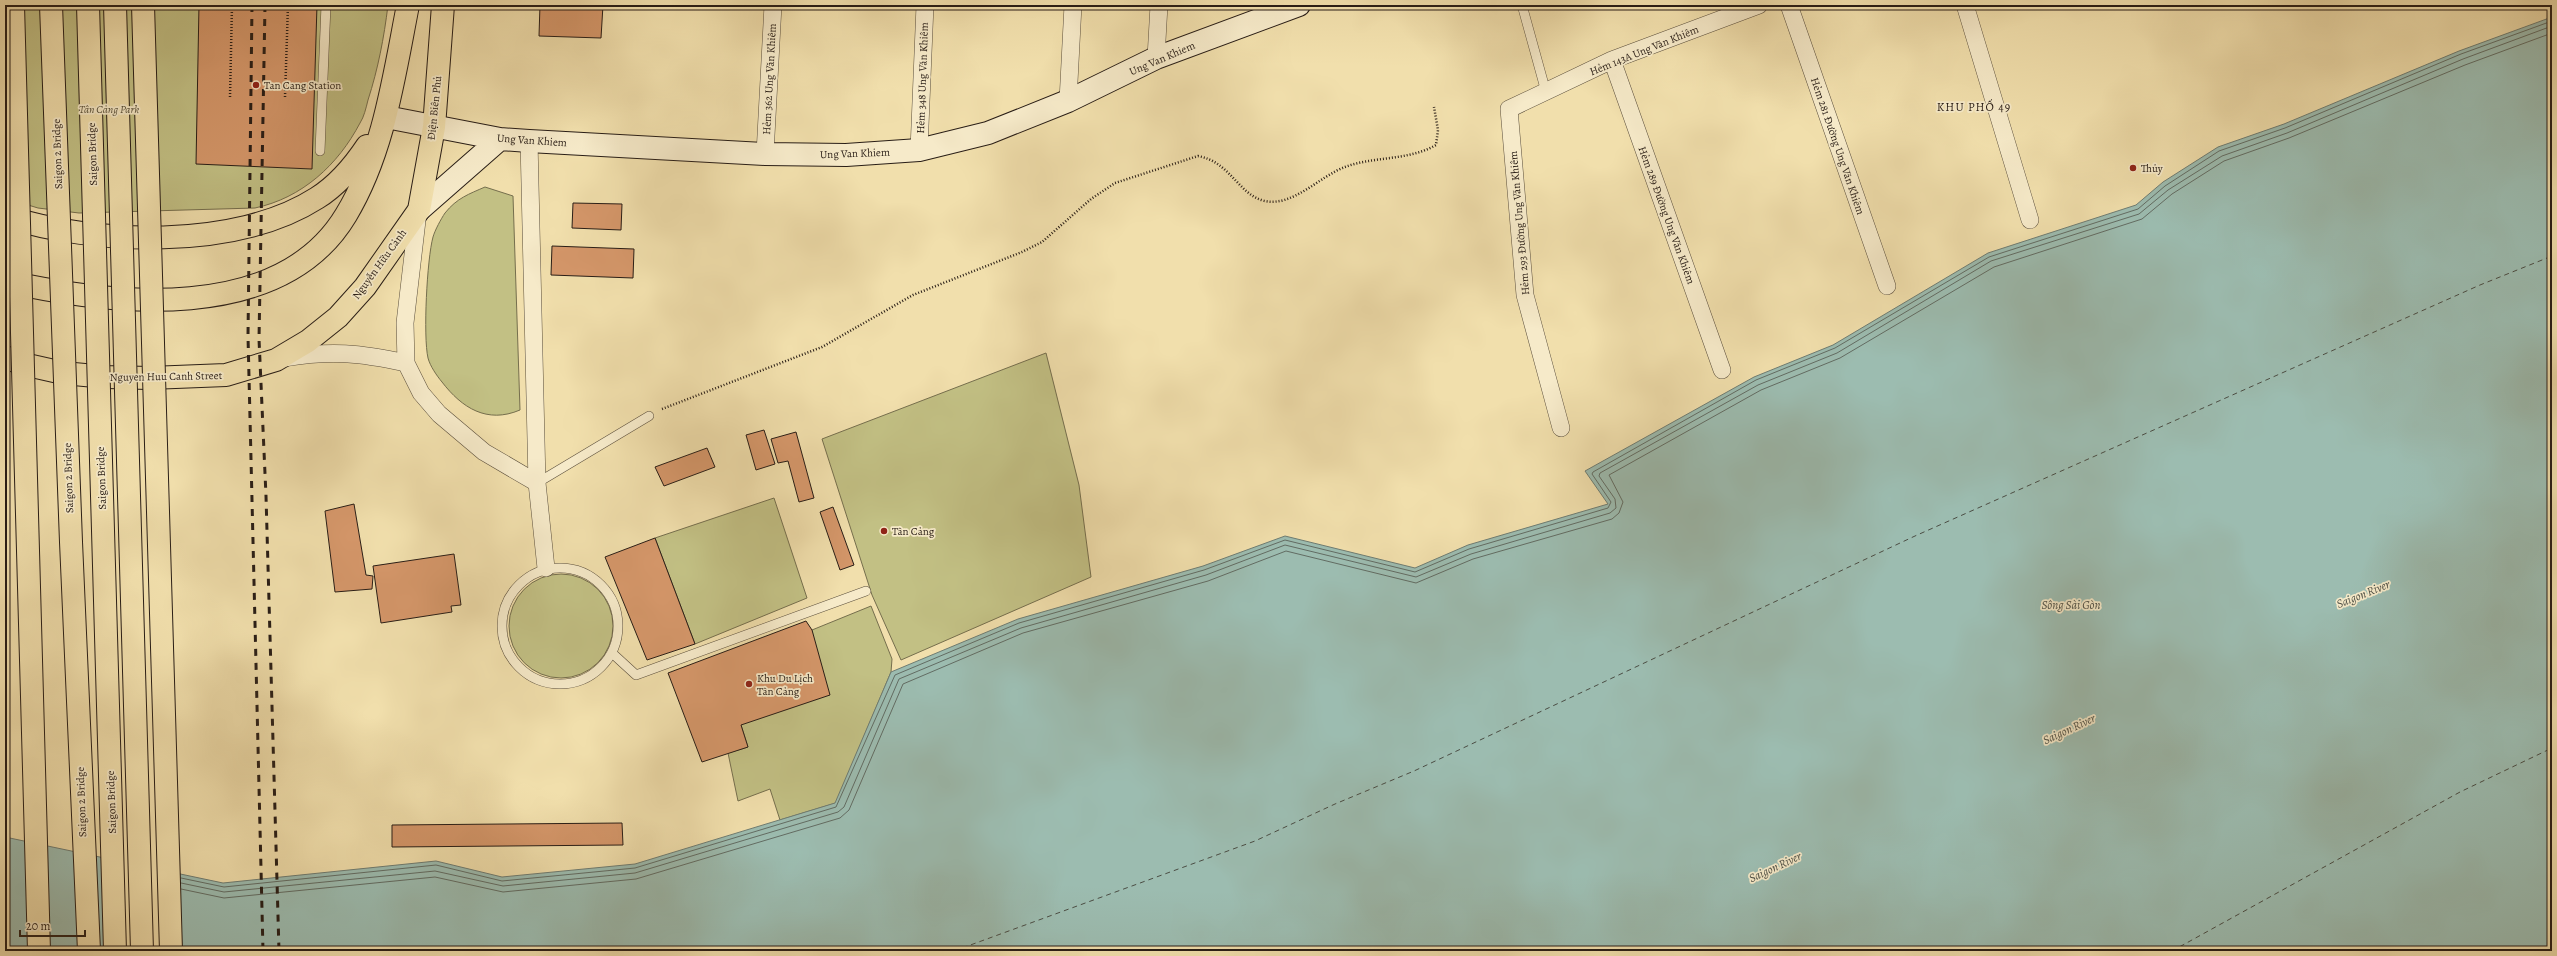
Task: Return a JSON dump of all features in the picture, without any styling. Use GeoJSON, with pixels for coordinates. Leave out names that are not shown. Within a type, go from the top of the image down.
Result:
{"type":"FeatureCollection","features":[{"type":"Feature","properties":{"kind":"main road"},"geometry":{"type":"LineString","coordinates":[[13,5],[39,951]]}},
{"type":"Feature","properties":{"kind":"main road","name":"Saigon 2 Bridge"},"geometry":{"type":"LineString","coordinates":[[51,5],[72,565],[89,951]]}},
{"type":"Feature","properties":{"kind":"main road","name":"Saigon Bridge"},"geometry":{"type":"LineString","coordinates":[[88,5],[115,951]]}},
{"type":"Feature","properties":{"kind":"main road"},"geometry":{"type":"LineString","coordinates":[[115,5],[142,951]]}},
{"type":"Feature","properties":{"kind":"main road"},"geometry":{"type":"LineString","coordinates":[[143,5],[170,951]]}},
{"type":"Feature","properties":{"kind":"main road"},"geometry":{"type":"LineString","coordinates":[[5,281],[83,297],[146,301],[191,298],[255,286],[285,272],[310,257],[331,237],[358,193],[386,117],[408,5]]}},
{"type":"Feature","properties":{"kind":"main road","name":"Điện Biên Phủ"},"geometry":{"type":"LineString","coordinates":[[419,210],[434,127],[443,5]]}},
{"type":"Feature","properties":{"kind":"main road","name":"Ung Van Khiem"},"geometry":{"type":"LineString","coordinates":[[386,117],[500,139],[529,141],[765,154],[846,155],[919,150],[988,133],[1068,101],[1156,58],[1300,5]]}},
{"type":"Feature","properties":{"kind":"main road"},"geometry":{"type":"LineString","coordinates":[[5,216],[61,231],[136,238],[208,234],[243,227],[279,216],[317,198],[351,170],[386,117]]}},
{"type":"Feature","properties":{"kind":"main road"},"geometry":{"type":"LineString","coordinates":[[419,210],[500,139]]}},
{"type":"Feature","properties":{"kind":"main road","name":"Nguyễn Hữu Cảnh"},"geometry":{"type":"LineString","coordinates":[[276,360],[308,341],[338,317],[365,287],[419,210]]}},
{"type":"Feature","properties":{"kind":"main road","name":"Nguyen Huu Canh Street"},"geometry":{"type":"LineString","coordinates":[[5,357],[24,364],[63,373],[150,378],[226,375],[276,360]]}},
{"type":"Feature","properties":{"kind":"street","name":"Hẻm 362 Ung Văn Khiêm"},"geometry":{"type":"LineString","coordinates":[[765,154],[773,5]]}},
{"type":"Feature","properties":{"kind":"street","name":"Hẻm 348 Ung Văn Khiêm"},"geometry":{"type":"LineString","coordinates":[[919,150],[925,5]]}},
{"type":"Feature","properties":{"kind":"street"},"geometry":{"type":"LineString","coordinates":[[1068,101],[1073,5]]}},
{"type":"Feature","properties":{"kind":"street"},"geometry":{"type":"LineString","coordinates":[[1156,58],[1159,5]]}},
{"type":"Feature","properties":{"kind":"street","name":"Hẻm 143A Ung Văn Khiêm"},"geometry":{"type":"LineString","coordinates":[[1509,109],[1612,60],[1759,5]]}},
{"type":"Feature","properties":{"kind":"street","name":"Hẻm 281 Đường Ung Văn Khiêm"},"geometry":{"type":"LineString","coordinates":[[1789,5],[1887,286]]}},
{"type":"Feature","properties":{"kind":"street"},"geometry":{"type":"LineString","coordinates":[[1965,5],[2030,220]]}},
{"type":"Feature","properties":{"kind":"street","name":"Hẻm 289 Đường Ung Văn Khiêm"},"geometry":{"type":"LineString","coordinates":[[1612,60],[1722,370]]}},
{"type":"Feature","properties":{"kind":"street","name":"Hẻm 293 Đường Ung Văn Khiêm"},"geometry":{"type":"LineString","coordinates":[[1509,109],[1525,295],[1561,428]]}},
{"type":"Feature","properties":{"kind":"street"},"geometry":{"type":"LineString","coordinates":[[529,141],[537,483],[546,568]]}},
{"type":"Feature","properties":{"kind":"street"},"geometry":{"type":"LineString","coordinates":[[419,210],[405,323],[406,363],[421,393],[439,414],[484,452],[537,483]]}},
{"type":"Feature","properties":{"kind":"street"},"geometry":{"type":"LineString","coordinates":[[276,360],[313,354],[347,352],[406,363]]}},
{"type":"Feature","properties":{"kind":"lane"},"geometry":{"type":"LineString","coordinates":[[320,151],[326,5]]}},
{"type":"Feature","properties":{"kind":"lane"},"geometry":{"type":"LineString","coordinates":[[1522,5],[1546,92]]}},
{"type":"Feature","properties":{"kind":"lane"},"geometry":{"type":"LineString","coordinates":[[537,483],[649,416]]}},
{"type":"Feature","properties":{"kind":"lane"},"geometry":{"type":"LineString","coordinates":[[561,567],[581,571],[598,581],[610,594],[618,613],[618,633],[612,653],[601,668],[584,680],[565,685],[544,683],[523,672],[510,656],[503,630],[502,616],[509,598],[521,582],[546,568],[561,567]]}},
{"type":"Feature","properties":{"kind":"lane"},"geometry":{"type":"LineString","coordinates":[[612,653],[636,675],[866,591]]}},
{"type":"Feature","properties":{"kind":"path"},"geometry":{"type":"LineString","coordinates":[[230,97],[232,5]]}},
{"type":"Feature","properties":{"kind":"path"},"geometry":{"type":"LineString","coordinates":[[285,97],[288,5]]}},
{"type":"Feature","properties":{"kind":"path"},"geometry":{"type":"LineString","coordinates":[[649,416],[677,402],[822,347],[913,295],[1022,252],[1042,242],[1091,199],[1115,183],[1198,156],[1212,159],[1251,194],[1265,201],[1282,201],[1345,167],[1424,151],[1436,145],[1438,130],[1434,107]]}},
{"type":"Feature","properties":{"kind":"green space","name":"Tân Cảng Park"},"geometry":{"type":"Polygon","coordinates":[[[5,5],[388,5],[378,65],[363,118],[341,153],[330,166],[303,188],[272,203],[255,208],[79,213],[38,208],[5,198],[5,5]]]}},
{"type":"Feature","properties":{"kind":"green space"},"geometry":{"type":"Polygon","coordinates":[[[485,187],[513,196],[520,410],[508,414],[497,415],[476,411],[467,406],[458,399],[440,380],[428,358],[426,333],[427,279],[434,234],[445,213],[454,204],[464,197],[485,187]]]}},
{"type":"Feature","properties":{"kind":"green space"},"geometry":{"type":"Polygon","coordinates":[[[1046,353],[1079,485],[1091,577],[901,660],[872,595],[822,439],[1046,353]]]}},
{"type":"Feature","properties":{"kind":"green space"},"geometry":{"type":"Polygon","coordinates":[[[774,498],[807,598],[695,644],[655,538],[774,498]]]}},
{"type":"Feature","properties":{"kind":"green space"},"geometry":{"type":"Polygon","coordinates":[[[561,574],[581,578],[590,583],[604,597],[609,606],[613,626],[609,646],[604,655],[590,669],[581,674],[561,678],[541,674],[532,669],[518,655],[513,646],[509,626],[513,606],[518,597],[532,583],[541,578],[561,574]]]}},
{"type":"Feature","properties":{"kind":"green space"},"geometry":{"type":"Polygon","coordinates":[[[871,606],[892,659],[891,672],[836,803],[780,820],[770,789],[738,801],[728,753],[748,747],[741,725],[812,630],[871,606]]]}},
{"type":"Feature","properties":{"kind":"water","name":"Sông Sài Gòn"},"geometry":{"type":"Polygon","coordinates":[[[2552,17],[2552,951],[5,951],[5,837],[223,883],[436,861],[502,877],[635,864],[835,803],[891,672],[1018,619],[1203,566],[1285,536],[1415,568],[1468,545],[1608,504],[1585,471],[1754,377],[1833,345],[1988,253],[2136,205],[2163,182],[2218,147],[2284,124],[2459,51],[2552,17]]]}},
{"type":"Feature","properties":{"kind":"pier"},"geometry":{"type":"Polygon","coordinates":[[[101,854],[175,870],[177,951],[104,951],[101,854]]]}},
{"type":"Feature","properties":{"kind":"building","name":"Tan Cang Station"},"geometry":{"type":"Polygon","coordinates":[[[199,5],[317,5],[312,169],[196,164],[199,5]]]}},
{"type":"Feature","properties":{"kind":"building"},"geometry":{"type":"Polygon","coordinates":[[[540,5],[603,5],[601,38],[539,36],[540,5]]]}},
{"type":"Feature","properties":{"kind":"building"},"geometry":{"type":"Polygon","coordinates":[[[573,203],[622,204],[621,230],[572,228],[573,203]]]}},
{"type":"Feature","properties":{"kind":"building"},"geometry":{"type":"Polygon","coordinates":[[[552,246],[634,249],[633,278],[551,275],[552,246]]]}},
{"type":"Feature","properties":{"kind":"building"},"geometry":{"type":"Polygon","coordinates":[[[764,430],[775,464],[756,470],[746,435],[764,430]]]}},
{"type":"Feature","properties":{"kind":"building"},"geometry":{"type":"Polygon","coordinates":[[[796,432],[814,498],[799,502],[788,461],[778,463],[771,439],[796,432]]]}},
{"type":"Feature","properties":{"kind":"building"},"geometry":{"type":"Polygon","coordinates":[[[707,448],[715,467],[664,486],[655,467],[707,448]]]}},
{"type":"Feature","properties":{"kind":"building"},"geometry":{"type":"Polygon","coordinates":[[[354,504],[366,575],[373,576],[372,589],[335,592],[325,511],[354,504]]]}},
{"type":"Feature","properties":{"kind":"building"},"geometry":{"type":"Polygon","coordinates":[[[833,507],[854,565],[840,570],[820,512],[833,507]]]}},
{"type":"Feature","properties":{"kind":"building"},"geometry":{"type":"Polygon","coordinates":[[[655,538],[695,644],[647,660],[605,557],[655,538]]]}},
{"type":"Feature","properties":{"kind":"building"},"geometry":{"type":"Polygon","coordinates":[[[454,554],[461,605],[451,606],[452,612],[381,623],[373,566],[454,554]]]}},
{"type":"Feature","properties":{"kind":"building","name":"Khu Du Lịch Tân Cảng"},"geometry":{"type":"Polygon","coordinates":[[[806,621],[812,630],[830,695],[741,725],[748,747],[702,762],[668,673],[806,621]]]}},
{"type":"Feature","properties":{"kind":"building"},"geometry":{"type":"Polygon","coordinates":[[[622,823],[623,845],[392,847],[392,825],[622,823]]]}},
{"type":"Feature","properties":{"kind":"ferry route"},"geometry":{"type":"LineString","coordinates":[[954,951],[1255,841],[1335,804],[1414,771],[1915,536],[2480,285],[2552,256]]}},
{"type":"Feature","properties":{"kind":"ferry route"},"geometry":{"type":"LineString","coordinates":[[2172,951],[2460,792],[2552,748]]}},
{"type":"Feature","properties":{"kind":"railway"},"geometry":{"type":"LineString","coordinates":[[252,5],[248,336],[263,951]]}},
{"type":"Feature","properties":{"kind":"railway"},"geometry":{"type":"LineString","coordinates":[[265,5],[259,339],[266,496],[279,951]]}},
{"type":"Feature","properties":{"kind":"place","name":"Tan Cang Station"},"geometry":{"type":"Point","coordinates":[256,85]}},
{"type":"Feature","properties":{"kind":"place","name":"Thủy"},"geometry":{"type":"Point","coordinates":[2133,168]}},
{"type":"Feature","properties":{"kind":"place","name":"Tân Cảng"},"geometry":{"type":"Point","coordinates":[884,531]}},
{"type":"Feature","properties":{"kind":"place","name":"Khu Du Lịch Tân Cảng"},"geometry":{"type":"Point","coordinates":[749,684]}},
{"type":"Feature","properties":{"kind":"district","name":"KHU PHỐ 49"},"geometry":{"type":"Point","coordinates":[1974,107]}},
{"type":"Feature","properties":{"kind":"water label","name":"Saigon River"},"geometry":{"type":"Point","coordinates":[2363,594]}},
{"type":"Feature","properties":{"kind":"water label","name":"Saigon River"},"geometry":{"type":"Point","coordinates":[2069,729]}},
{"type":"Feature","properties":{"kind":"water label","name":"Saigon River"},"geometry":{"type":"Point","coordinates":[1775,867]}}]}
